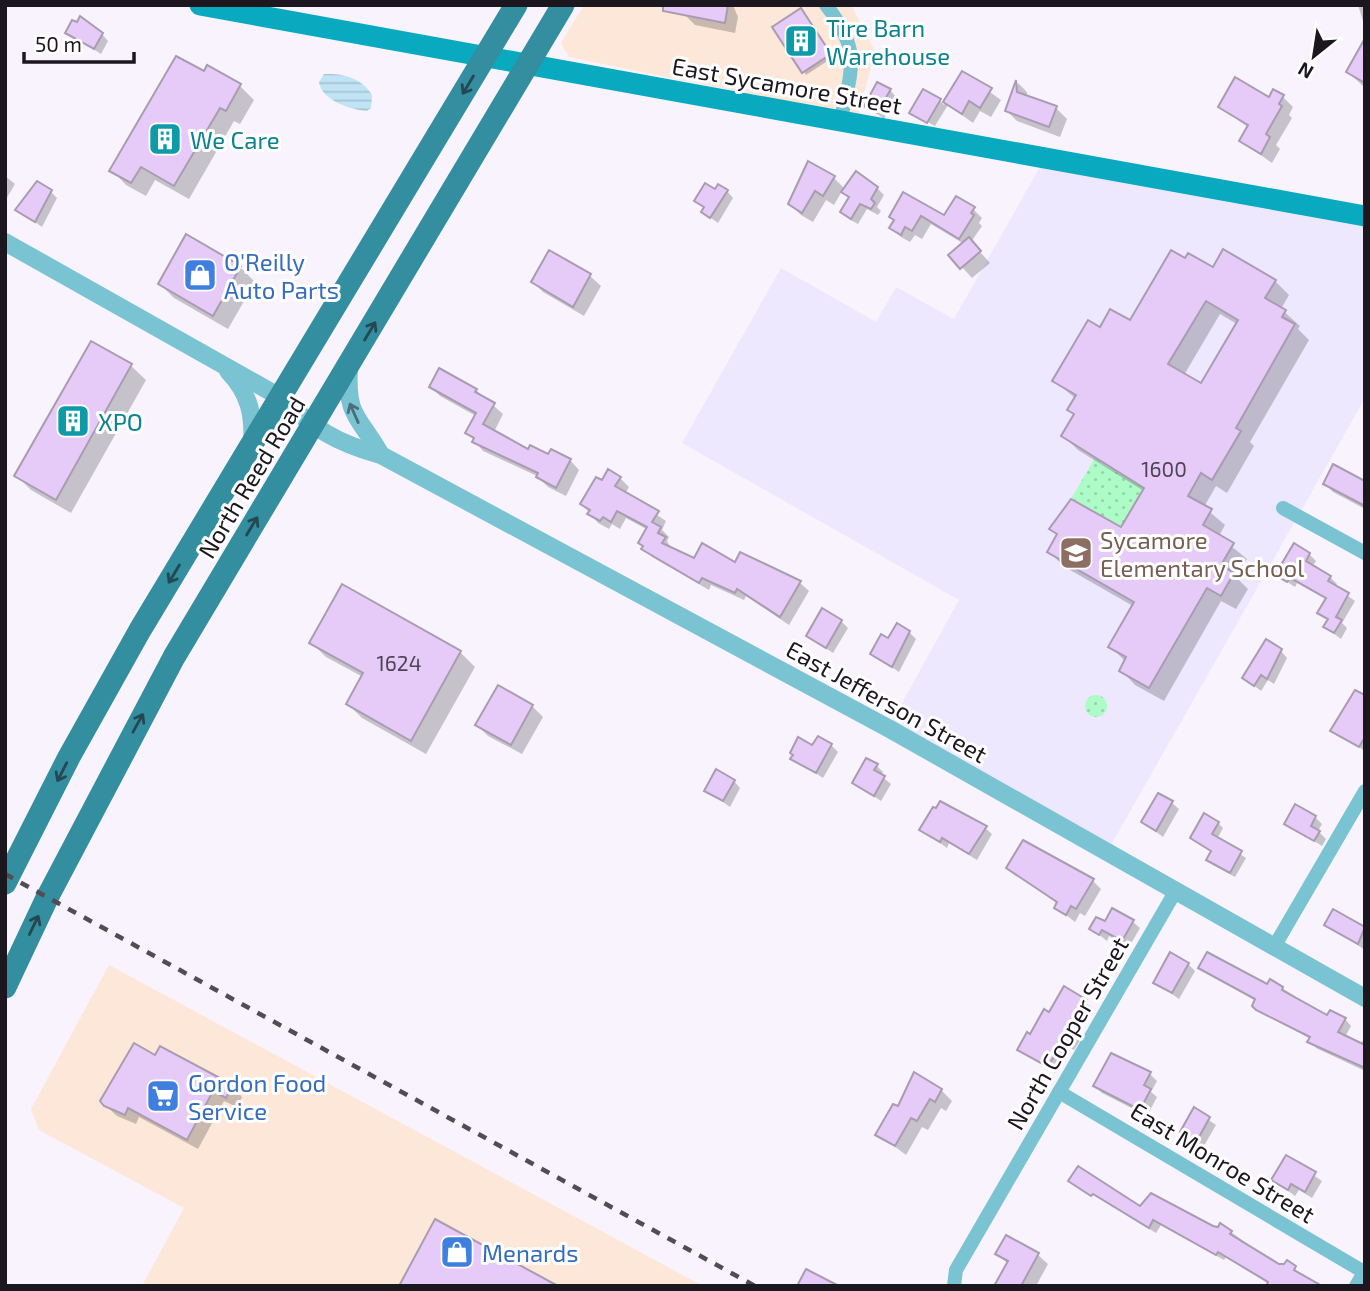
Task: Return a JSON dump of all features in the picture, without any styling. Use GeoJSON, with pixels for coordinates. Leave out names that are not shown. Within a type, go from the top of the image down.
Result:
{"type":"FeatureCollection","features":[{"type":"Feature","properties":{"kind":"main road","name":"East Sycamore Street"},"geometry":{"type":"LineString","coordinates":[[200,5],[1365,216]]}},
{"type":"Feature","properties":{"kind":"main road","name":"North Reed Road"},"geometry":{"type":"LineString","coordinates":[[5,883],[69,757],[140,630],[516,5]]}},
{"type":"Feature","properties":{"kind":"main road","name":"North Reed Road"},"geometry":{"type":"LineString","coordinates":[[5,987],[47,898],[167,670],[563,5]]}},
{"type":"Feature","properties":{"kind":"street"},"geometry":{"type":"LineString","coordinates":[[826,5],[844,28],[852,55],[840,121]]}},
{"type":"Feature","properties":{"kind":"street","name":"East Jefferson Street"},"geometry":{"type":"LineString","coordinates":[[5,242],[280,397],[312,427],[346,446],[381,454],[888,728],[1365,998]]}},
{"type":"Feature","properties":{"kind":"street","name":"East Jefferson Street"},"geometry":{"type":"LineString","coordinates":[[218,361],[247,397],[252,410],[252,444]]}},
{"type":"Feature","properties":{"kind":"street","name":"East Jefferson Street"},"geometry":{"type":"LineString","coordinates":[[349,365],[347,396],[350,410],[381,454]]}},
{"type":"Feature","properties":{"kind":"street"},"geometry":{"type":"LineString","coordinates":[[1283,508],[1365,553]]}},
{"type":"Feature","properties":{"kind":"street"},"geometry":{"type":"LineString","coordinates":[[1273,947],[1365,791]]}},
{"type":"Feature","properties":{"kind":"street","name":"North Cooper Street"},"geometry":{"type":"LineString","coordinates":[[954,1286],[956,1270],[1175,892]]}},
{"type":"Feature","properties":{"kind":"street","name":"East Monroe Street"},"geometry":{"type":"LineString","coordinates":[[1059,1091],[1364,1271]]}},
{"type":"Feature","properties":{"kind":"street"},"geometry":{"type":"LineString","coordinates":[[1356,1286],[1364,1271]]}},
{"type":"Feature","properties":{"kind":"shaded area"},"geometry":{"type":"Polygon","coordinates":[[[584,5],[851,5],[875,51],[858,116],[569,57],[561,43],[584,5]]]}},
{"type":"Feature","properties":{"kind":"shaded area","name":"Sycamore Elementary School"},"geometry":{"type":"Polygon","coordinates":[[[1045,158],[1365,216],[1365,398],[1107,852],[888,728],[959,600],[682,443],[781,268],[876,322],[896,287],[954,319],[1045,158]]]}},
{"type":"Feature","properties":{"kind":"shaded area"},"geometry":{"type":"Polygon","coordinates":[[[109,965],[703,1286],[142,1286],[184,1208],[39,1130],[31,1109],[109,965]]]}},
{"type":"Feature","properties":{"kind":"green space"},"geometry":{"type":"Polygon","coordinates":[[[1096,456],[1101,459],[1100,463],[1144,488],[1121,527],[1071,499],[1096,456]]]}},
{"type":"Feature","properties":{"kind":"green space"},"geometry":{"type":"Polygon","coordinates":[[[1096,695],[1106,702],[1107,706],[1100,716],[1096,717],[1086,710],[1085,706],[1092,696],[1096,695]]]}},
{"type":"Feature","properties":{"kind":"water"},"geometry":{"type":"Polygon","coordinates":[[[324,74],[338,74],[363,84],[372,95],[371,108],[367,111],[353,109],[331,99],[319,82],[324,74]]]}},
{"type":"Feature","properties":{"kind":"building"},"geometry":{"type":"Polygon","coordinates":[[[663,5],[728,5],[725,23],[663,11],[663,5]]]}},
{"type":"Feature","properties":{"kind":"building","name":"Tire Barn Warehouse"},"geometry":{"type":"Polygon","coordinates":[[[801,8],[831,54],[802,73],[772,27],[801,8]]]}},
{"type":"Feature","properties":{"kind":"building"},"geometry":{"type":"Polygon","coordinates":[[[80,16],[103,33],[94,49],[65,33],[72,20],[77,22],[80,16]]]}},
{"type":"Feature","properties":{"kind":"building"},"geometry":{"type":"Polygon","coordinates":[[[1365,38],[1365,83],[1346,72],[1365,38]]]}},
{"type":"Feature","properties":{"kind":"building","name":"We Care"},"geometry":{"type":"Polygon","coordinates":[[[176,56],[204,71],[207,65],[241,84],[226,111],[220,108],[174,186],[141,167],[131,183],[109,171],[176,56]]]}},
{"type":"Feature","properties":{"kind":"building"},"geometry":{"type":"Polygon","coordinates":[[[962,71],[992,88],[980,108],[969,101],[962,114],[943,102],[962,71]]]}},
{"type":"Feature","properties":{"kind":"building"},"geometry":{"type":"Polygon","coordinates":[[[1235,77],[1269,97],[1273,89],[1284,95],[1279,104],[1282,106],[1266,134],[1270,137],[1261,154],[1239,141],[1248,125],[1218,107],[1235,77]]]}},
{"type":"Feature","properties":{"kind":"building"},"geometry":{"type":"Polygon","coordinates":[[[1016,80],[1017,92],[1057,106],[1049,127],[1005,111],[1016,80]]]}},
{"type":"Feature","properties":{"kind":"building"},"geometry":{"type":"Polygon","coordinates":[[[877,82],[891,89],[877,113],[864,106],[877,82]]]}},
{"type":"Feature","properties":{"kind":"building"},"geometry":{"type":"Polygon","coordinates":[[[923,89],[941,99],[927,123],[909,113],[923,89]]]}},
{"type":"Feature","properties":{"kind":"building"},"geometry":{"type":"Polygon","coordinates":[[[808,161],[835,176],[823,196],[815,191],[802,213],[788,204],[808,161]]]}},
{"type":"Feature","properties":{"kind":"building"},"geometry":{"type":"Polygon","coordinates":[[[856,171],[878,187],[871,199],[875,203],[871,209],[860,204],[851,219],[840,212],[849,197],[841,192],[856,171]]]}},
{"type":"Feature","properties":{"kind":"building"},"geometry":{"type":"Polygon","coordinates":[[[37,181],[52,190],[35,222],[15,210],[37,181]]]}},
{"type":"Feature","properties":{"kind":"building"},"geometry":{"type":"Polygon","coordinates":[[[705,183],[715,189],[718,184],[728,190],[710,218],[701,212],[704,207],[694,201],[705,183]]]}},
{"type":"Feature","properties":{"kind":"building"},"geometry":{"type":"Polygon","coordinates":[[[903,192],[944,215],[956,196],[975,207],[971,213],[974,215],[959,239],[921,216],[912,231],[905,227],[901,235],[889,228],[894,220],[889,217],[903,192]]]}},
{"type":"Feature","properties":{"kind":"building","name":"O'Reilly Auto Parts"},"geometry":{"type":"Polygon","coordinates":[[[186,234],[241,266],[213,316],[158,284],[186,234]]]}},
{"type":"Feature","properties":{"kind":"building"},"geometry":{"type":"Polygon","coordinates":[[[969,237],[981,251],[960,269],[948,255],[969,237]]]}},
{"type":"Feature","properties":{"kind":"building"},"geometry":{"type":"Polygon","coordinates":[[[1223,249],[1276,280],[1265,298],[1286,310],[1282,317],[1295,324],[1236,428],[1241,431],[1212,480],[1201,473],[1188,496],[1212,509],[1203,525],[1234,543],[1221,565],[1234,573],[1221,596],[1207,588],[1149,688],[1119,671],[1126,657],[1108,647],[1134,602],[1047,552],[1057,534],[1049,529],[1071,499],[1121,527],[1144,488],[1061,436],[1074,414],[1067,410],[1076,395],[1052,381],[1088,320],[1100,327],[1110,309],[1130,320],[1171,250],[1185,258],[1188,253],[1213,267],[1223,249]],[[1206,301],[1168,364],[1201,383],[1238,320],[1206,301]]]}},
{"type":"Feature","properties":{"kind":"building"},"geometry":{"type":"Polygon","coordinates":[[[549,250],[591,274],[573,307],[531,282],[549,250]]]}},
{"type":"Feature","properties":{"kind":"building","name":"XPO"},"geometry":{"type":"Polygon","coordinates":[[[91,341],[132,364],[56,500],[14,476],[91,341]]]}},
{"type":"Feature","properties":{"kind":"building"},"geometry":{"type":"Polygon","coordinates":[[[439,368],[477,389],[475,392],[495,403],[483,424],[528,449],[530,445],[548,454],[551,449],[571,459],[556,488],[536,477],[538,473],[472,442],[474,438],[465,433],[476,413],[429,387],[439,368]]]}},
{"type":"Feature","properties":{"kind":"building"},"geometry":{"type":"Polygon","coordinates":[[[1333,464],[1365,481],[1365,506],[1323,484],[1333,464]]]}},
{"type":"Feature","properties":{"kind":"building"},"geometry":{"type":"Polygon","coordinates":[[[608,469],[621,477],[615,486],[659,511],[652,522],[661,527],[658,533],[666,537],[662,543],[694,558],[702,543],[735,562],[740,552],[801,581],[780,617],[737,589],[735,593],[702,578],[699,583],[641,549],[643,546],[638,543],[647,527],[617,511],[611,522],[603,517],[600,521],[587,514],[590,510],[580,504],[596,477],[602,480],[608,469]]]}},
{"type":"Feature","properties":{"kind":"building"},"geometry":{"type":"Polygon","coordinates":[[[1294,543],[1310,553],[1306,561],[1331,576],[1328,581],[1349,593],[1336,617],[1342,620],[1334,633],[1323,627],[1328,619],[1317,613],[1326,598],[1290,578],[1287,582],[1275,575],[1294,543]]]}},
{"type":"Feature","properties":{"kind":"building"},"geometry":{"type":"Polygon","coordinates":[[[342,584],[461,651],[411,741],[346,704],[363,673],[309,643],[342,584]]]}},
{"type":"Feature","properties":{"kind":"building"},"geometry":{"type":"Polygon","coordinates":[[[822,608],[842,620],[826,648],[806,636],[822,608]]]}},
{"type":"Feature","properties":{"kind":"building"},"geometry":{"type":"Polygon","coordinates":[[[897,623],[910,631],[892,667],[870,654],[881,634],[888,638],[897,623]]]}},
{"type":"Feature","properties":{"kind":"building"},"geometry":{"type":"Polygon","coordinates":[[[1266,639],[1282,649],[1267,679],[1261,675],[1254,686],[1242,678],[1266,639]]]}},
{"type":"Feature","properties":{"kind":"building"},"geometry":{"type":"Polygon","coordinates":[[[498,685],[533,705],[511,745],[475,725],[498,685]]]}},
{"type":"Feature","properties":{"kind":"building"},"geometry":{"type":"Polygon","coordinates":[[[1355,690],[1365,695],[1365,737],[1359,747],[1330,731],[1355,690]]]}},
{"type":"Feature","properties":{"kind":"building"},"geometry":{"type":"Polygon","coordinates":[[[818,736],[832,744],[816,773],[790,759],[793,755],[790,753],[798,737],[812,745],[818,736]]]}},
{"type":"Feature","properties":{"kind":"building"},"geometry":{"type":"Polygon","coordinates":[[[866,758],[878,764],[874,770],[885,776],[874,796],[852,783],[866,758]]]}},
{"type":"Feature","properties":{"kind":"building"},"geometry":{"type":"Polygon","coordinates":[[[716,769],[735,780],[723,801],[704,791],[716,769]]]}},
{"type":"Feature","properties":{"kind":"building"},"geometry":{"type":"Polygon","coordinates":[[[1158,793],[1173,801],[1156,831],[1141,822],[1158,793]]]}},
{"type":"Feature","properties":{"kind":"building"},"geometry":{"type":"Polygon","coordinates":[[[940,801],[987,826],[969,854],[942,838],[940,842],[919,830],[933,807],[936,808],[940,801]]]}},
{"type":"Feature","properties":{"kind":"building"},"geometry":{"type":"Polygon","coordinates":[[[1295,804],[1316,816],[1311,826],[1320,831],[1314,841],[1284,824],[1295,804]]]}},
{"type":"Feature","properties":{"kind":"building"},"geometry":{"type":"Polygon","coordinates":[[[1204,813],[1219,822],[1212,834],[1242,851],[1230,873],[1206,860],[1211,851],[1190,838],[1204,813]]]}},
{"type":"Feature","properties":{"kind":"building"},"geometry":{"type":"Polygon","coordinates":[[[1023,840],[1094,879],[1076,909],[1071,906],[1066,915],[1054,908],[1057,902],[1006,868],[1023,840]]]}},
{"type":"Feature","properties":{"kind":"building"},"geometry":{"type":"Polygon","coordinates":[[[1112,908],[1134,920],[1122,941],[1102,930],[1099,935],[1089,929],[1096,917],[1105,921],[1112,908]]]}},
{"type":"Feature","properties":{"kind":"building"},"geometry":{"type":"Polygon","coordinates":[[[1333,909],[1365,927],[1358,944],[1324,925],[1333,909]]]}},
{"type":"Feature","properties":{"kind":"building"},"geometry":{"type":"Polygon","coordinates":[[[1170,952],[1189,963],[1172,993],[1153,983],[1170,952]]]}},
{"type":"Feature","properties":{"kind":"building"},"geometry":{"type":"Polygon","coordinates":[[[1207,952],[1267,984],[1270,979],[1283,987],[1282,990],[1327,1015],[1330,1010],[1346,1018],[1338,1032],[1365,1045],[1365,1068],[1307,1042],[1310,1037],[1256,1010],[1252,1006],[1255,999],[1198,968],[1207,952]]]}},
{"type":"Feature","properties":{"kind":"building"},"geometry":{"type":"Polygon","coordinates":[[[1064,986],[1087,1000],[1073,1025],[1077,1027],[1067,1045],[1062,1042],[1048,1067],[1017,1050],[1044,1009],[1049,1012],[1064,986]]]}},
{"type":"Feature","properties":{"kind":"building"},"geometry":{"type":"Polygon","coordinates":[[[134,1043],[155,1055],[160,1046],[233,1085],[226,1098],[213,1091],[187,1140],[128,1108],[125,1115],[104,1106],[100,1101],[134,1043]]]}},
{"type":"Feature","properties":{"kind":"building"},"geometry":{"type":"Polygon","coordinates":[[[1111,1053],[1151,1072],[1144,1085],[1151,1089],[1140,1110],[1093,1086],[1111,1053]]]}},
{"type":"Feature","properties":{"kind":"building"},"geometry":{"type":"Polygon","coordinates":[[[914,1072],[942,1089],[935,1102],[930,1099],[917,1121],[911,1118],[895,1146],[875,1135],[893,1104],[898,1106],[914,1072]]]}},
{"type":"Feature","properties":{"kind":"building"},"geometry":{"type":"Polygon","coordinates":[[[1194,1107],[1210,1117],[1194,1146],[1183,1139],[1185,1135],[1180,1132],[1194,1107]]]}},
{"type":"Feature","properties":{"kind":"building"},"geometry":{"type":"Polygon","coordinates":[[[1286,1155],[1316,1172],[1305,1192],[1291,1184],[1288,1190],[1271,1180],[1286,1155]]]}},
{"type":"Feature","properties":{"kind":"building"},"geometry":{"type":"Polygon","coordinates":[[[1078,1166],[1140,1206],[1151,1193],[1213,1226],[1218,1227],[1220,1223],[1232,1231],[1230,1234],[1279,1264],[1284,1264],[1287,1260],[1296,1266],[1294,1270],[1322,1286],[1266,1286],[1268,1282],[1218,1252],[1216,1255],[1153,1220],[1149,1228],[1093,1194],[1091,1196],[1068,1181],[1078,1166]]]}},
{"type":"Feature","properties":{"kind":"building","name":"Menards"},"geometry":{"type":"Polygon","coordinates":[[[435,1219],[558,1286],[399,1286],[435,1219]]]}},
{"type":"Feature","properties":{"kind":"building"},"geometry":{"type":"Polygon","coordinates":[[[1006,1235],[1039,1253],[1021,1286],[994,1286],[1008,1261],[995,1254],[1006,1235]]]}},
{"type":"Feature","properties":{"kind":"building"},"geometry":{"type":"Polygon","coordinates":[[[806,1269],[839,1286],[797,1286],[806,1269]]]}},
{"type":"Feature","properties":{"kind":"railway"},"geometry":{"type":"LineString","coordinates":[[5,874],[755,1286]]}},
{"type":"Feature","properties":{"kind":"place","name":"Tire Barn Warehouse"},"geometry":{"type":"Point","coordinates":[801,41]}},
{"type":"Feature","properties":{"kind":"place","name":"We Care"},"geometry":{"type":"Point","coordinates":[165,139]}},
{"type":"Feature","properties":{"kind":"place","name":"O'Reilly Auto Parts"},"geometry":{"type":"Point","coordinates":[200,275]}},
{"type":"Feature","properties":{"kind":"place","name":"XPO"},"geometry":{"type":"Point","coordinates":[73,421]}},
{"type":"Feature","properties":{"kind":"place","name":"Sycamore Elementary School"},"geometry":{"type":"Point","coordinates":[1076,553]}},
{"type":"Feature","properties":{"kind":"place","name":"Gordon Food Service"},"geometry":{"type":"Point","coordinates":[163,1096]}},
{"type":"Feature","properties":{"kind":"place","name":"Menards"},"geometry":{"type":"Point","coordinates":[457,1252]}}]}
